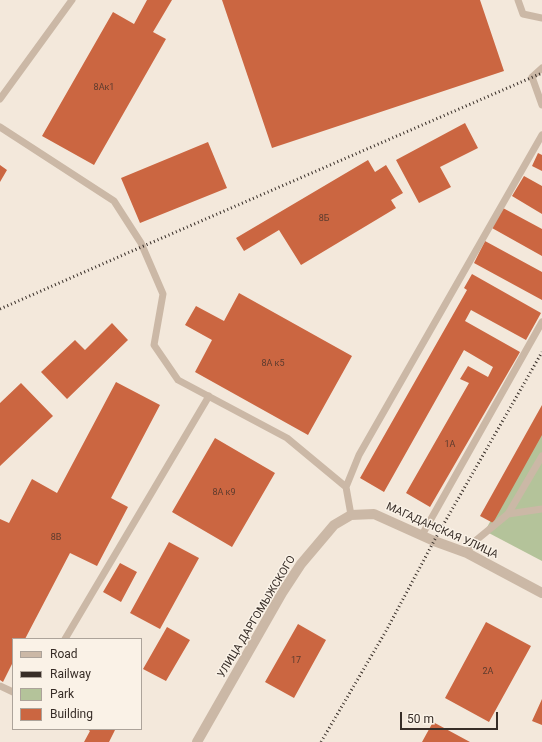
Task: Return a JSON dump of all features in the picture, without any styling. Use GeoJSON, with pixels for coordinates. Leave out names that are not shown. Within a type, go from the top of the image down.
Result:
{"type":"FeatureCollection","features":[{"type":"Feature","properties":{"kind":"street","name":"МАГАДАНСКАЯ УЛИЦА"},"geometry":{"type":"LineString","coordinates":[[374,514],[468,553],[542,593]]}},
{"type":"Feature","properties":{"kind":"street","name":"УЛИЦА ДАРГОМЫЖСКОГО"},"geometry":{"type":"LineString","coordinates":[[197,742],[278,600],[301,564],[334,525],[351,515],[374,514]]}},
{"type":"Feature","properties":{"kind":"lane"},"geometry":{"type":"LineString","coordinates":[[0,99],[72,0]]}},
{"type":"Feature","properties":{"kind":"lane"},"geometry":{"type":"LineString","coordinates":[[518,0],[523,14],[542,18]]}},
{"type":"Feature","properties":{"kind":"lane"},"geometry":{"type":"LineString","coordinates":[[542,68],[532,78],[542,105]]}},
{"type":"Feature","properties":{"kind":"lane"},"geometry":{"type":"LineString","coordinates":[[0,127],[114,201],[141,243],[163,294],[154,345],[178,380],[287,438],[346,487]]}},
{"type":"Feature","properties":{"kind":"lane"},"geometry":{"type":"LineString","coordinates":[[351,515],[346,487],[359,455],[542,135]]}},
{"type":"Feature","properties":{"kind":"lane"},"geometry":{"type":"LineString","coordinates":[[422,535],[542,322]]}},
{"type":"Feature","properties":{"kind":"lane"},"geometry":{"type":"LineString","coordinates":[[66,638],[208,396]]}},
{"type":"Feature","properties":{"kind":"lane"},"geometry":{"type":"LineString","coordinates":[[468,553],[474,542],[508,514],[542,456]]}},
{"type":"Feature","properties":{"kind":"lane"},"geometry":{"type":"LineString","coordinates":[[508,514],[542,509]]}},
{"type":"Feature","properties":{"kind":"lane"},"geometry":{"type":"LineString","coordinates":[[0,686],[12,692]]}},
{"type":"Feature","properties":{"kind":"green space"},"geometry":{"type":"Polygon","coordinates":[[[542,427],[542,561],[485,531],[542,427]]]}},
{"type":"Feature","properties":{"kind":"building"},"geometry":{"type":"Polygon","coordinates":[[[147,0],[172,0],[153,32],[166,39],[94,165],[42,136],[113,12],[134,24],[147,0]]]}},
{"type":"Feature","properties":{"kind":"building"},"geometry":{"type":"Polygon","coordinates":[[[222,0],[480,0],[504,71],[272,148],[222,0]]]}},
{"type":"Feature","properties":{"kind":"building"},"geometry":{"type":"Polygon","coordinates":[[[465,123],[478,148],[440,167],[451,187],[419,203],[396,160],[465,123]]]}},
{"type":"Feature","properties":{"kind":"building"},"geometry":{"type":"Polygon","coordinates":[[[208,142],[227,188],[140,223],[121,178],[208,142]]]}},
{"type":"Feature","properties":{"kind":"building"},"geometry":{"type":"Polygon","coordinates":[[[538,153],[542,155],[542,171],[532,166],[538,153]]]}},
{"type":"Feature","properties":{"kind":"building"},"geometry":{"type":"Polygon","coordinates":[[[368,160],[375,172],[386,165],[403,193],[391,200],[396,208],[301,265],[279,230],[244,251],[236,238],[368,160]]]}},
{"type":"Feature","properties":{"kind":"building"},"geometry":{"type":"Polygon","coordinates":[[[0,165],[7,170],[0,182],[0,165]]]}},
{"type":"Feature","properties":{"kind":"building"},"geometry":{"type":"Polygon","coordinates":[[[524,176],[542,186],[542,214],[512,196],[524,176]]]}},
{"type":"Feature","properties":{"kind":"building"},"geometry":{"type":"Polygon","coordinates":[[[503,208],[542,229],[542,256],[492,228],[503,208]]]}},
{"type":"Feature","properties":{"kind":"building"},"geometry":{"type":"Polygon","coordinates":[[[485,241],[542,272],[542,300],[474,263],[485,241]]]}},
{"type":"Feature","properties":{"kind":"building"},"geometry":{"type":"Polygon","coordinates":[[[472,274],[541,313],[526,340],[471,310],[465,321],[520,352],[430,507],[406,493],[469,383],[460,379],[468,366],[488,377],[493,367],[464,350],[384,492],[360,478],[467,290],[464,288],[472,274]]]}},
{"type":"Feature","properties":{"kind":"building"},"geometry":{"type":"Polygon","coordinates":[[[239,293],[352,356],[308,435],[195,372],[212,340],[185,325],[196,306],[224,321],[239,293]]]}},
{"type":"Feature","properties":{"kind":"building"},"geometry":{"type":"Polygon","coordinates":[[[112,323],[128,340],[67,399],[41,372],[75,340],[85,350],[112,323]]]}},
{"type":"Feature","properties":{"kind":"building"},"geometry":{"type":"Polygon","coordinates":[[[116,382],[160,405],[111,498],[128,507],[97,566],[70,553],[26,638],[12,638],[12,664],[3,682],[0,680],[0,519],[9,523],[32,479],[57,493],[116,382]]]}},
{"type":"Feature","properties":{"kind":"building"},"geometry":{"type":"Polygon","coordinates":[[[21,383],[53,416],[0,466],[0,403],[21,383]]]}},
{"type":"Feature","properties":{"kind":"building"},"geometry":{"type":"Polygon","coordinates":[[[542,405],[542,435],[493,523],[480,516],[542,405]]]}},
{"type":"Feature","properties":{"kind":"building"},"geometry":{"type":"Polygon","coordinates":[[[215,438],[275,473],[232,547],[172,512],[215,438]]]}},
{"type":"Feature","properties":{"kind":"building"},"geometry":{"type":"Polygon","coordinates":[[[169,542],[199,558],[160,629],[130,613],[169,542]]]}},
{"type":"Feature","properties":{"kind":"building"},"geometry":{"type":"Polygon","coordinates":[[[120,563],[137,572],[121,602],[103,592],[120,563]]]}},
{"type":"Feature","properties":{"kind":"building"},"geometry":{"type":"Polygon","coordinates":[[[486,622],[531,646],[489,722],[445,698],[486,622]]]}},
{"type":"Feature","properties":{"kind":"building"},"geometry":{"type":"Polygon","coordinates":[[[298,624],[326,640],[294,698],[265,682],[298,624]]]}},
{"type":"Feature","properties":{"kind":"building"},"geometry":{"type":"Polygon","coordinates":[[[167,627],[190,640],[166,681],[143,669],[167,627]]]}},
{"type":"Feature","properties":{"kind":"building"},"geometry":{"type":"Polygon","coordinates":[[[542,699],[542,725],[532,721],[542,699]]]}},
{"type":"Feature","properties":{"kind":"building"},"geometry":{"type":"Polygon","coordinates":[[[433,722],[470,742],[422,742],[433,722]]]}},
{"type":"Feature","properties":{"kind":"building"},"geometry":{"type":"Polygon","coordinates":[[[88,730],[115,730],[109,742],[84,742],[90,731],[88,730]]]}},
{"type":"Feature","properties":{"kind":"railway"},"geometry":{"type":"LineString","coordinates":[[0,309],[542,73]]}},
{"type":"Feature","properties":{"kind":"railway"},"geometry":{"type":"LineString","coordinates":[[321,742],[386,631],[434,541],[542,352]]}}]}
